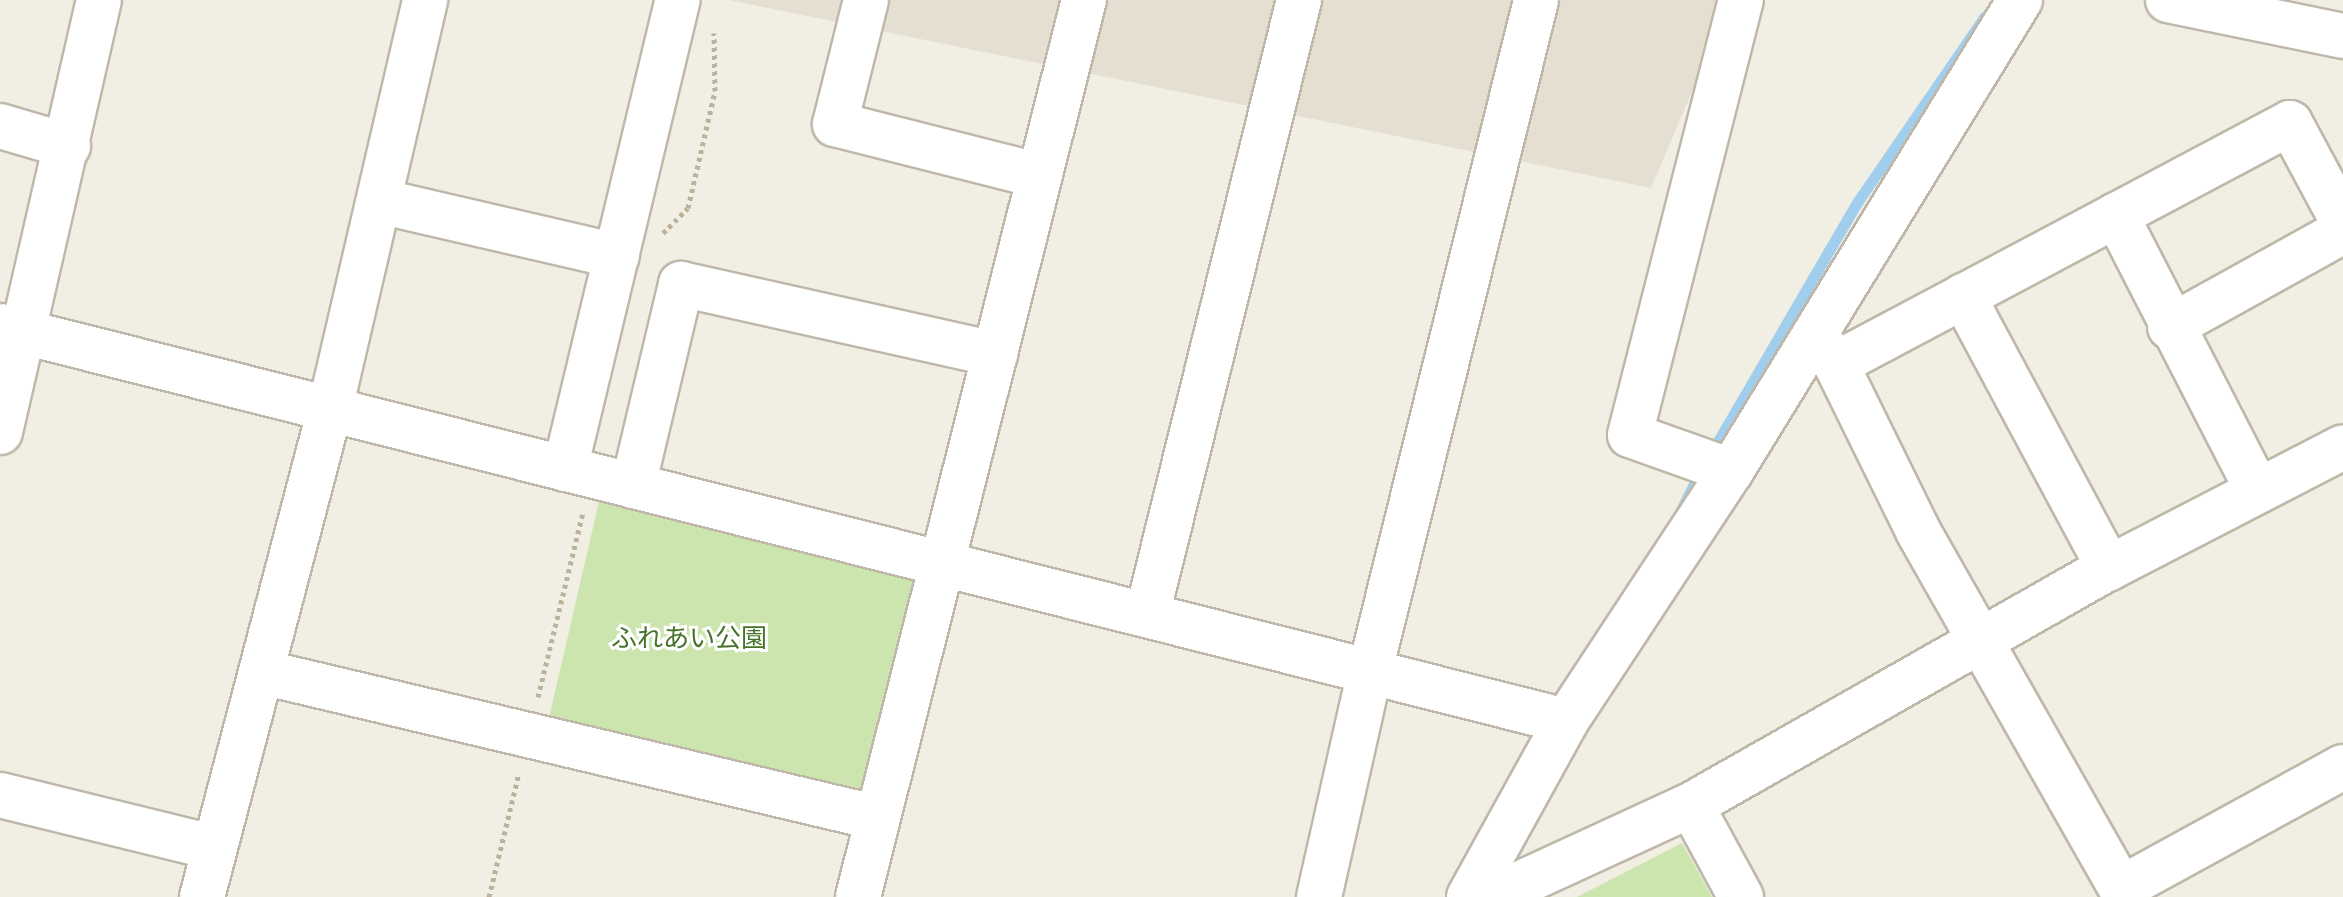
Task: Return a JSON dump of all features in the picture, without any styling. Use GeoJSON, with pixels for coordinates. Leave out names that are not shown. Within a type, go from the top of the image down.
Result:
{"type":"FeatureCollection","features":[{"type":"Feature","properties":{"kind":"street"},"geometry":{"type":"LineString","coordinates":[[0,432],[13,330],[68,146],[99,0]]}},
{"type":"Feature","properties":{"kind":"street"},"geometry":{"type":"LineString","coordinates":[[202,897],[330,409],[425,0]]}},
{"type":"Feature","properties":{"kind":"street"},"geometry":{"type":"LineString","coordinates":[[565,469],[678,0]]}},
{"type":"Feature","properties":{"kind":"street"},"geometry":{"type":"LineString","coordinates":[[866,0],[835,124],[1040,176]]}},
{"type":"Feature","properties":{"kind":"street"},"geometry":{"type":"LineString","coordinates":[[858,897],[1084,0]]}},
{"type":"Feature","properties":{"kind":"street"},"geometry":{"type":"LineString","coordinates":[[1147,615],[1299,0]]}},
{"type":"Feature","properties":{"kind":"street"},"geometry":{"type":"LineString","coordinates":[[1319,897],[1370,671],[1536,0]]}},
{"type":"Feature","properties":{"kind":"street"},"geometry":{"type":"LineString","coordinates":[[1731,471],[1630,435],[1741,0]]}},
{"type":"Feature","properties":{"kind":"street"},"geometry":{"type":"LineString","coordinates":[[1469,897],[1566,721],[1731,471],[1825,349],[2020,0]]}},
{"type":"Feature","properties":{"kind":"street"},"geometry":{"type":"LineString","coordinates":[[2168,0],[2343,36]]}},
{"type":"Feature","properties":{"kind":"street"},"geometry":{"type":"LineString","coordinates":[[1825,349],[1963,296],[2290,123],[2343,222]]}},
{"type":"Feature","properties":{"kind":"street"},"geometry":{"type":"LineString","coordinates":[[0,126],[68,146]]}},
{"type":"Feature","properties":{"kind":"street"},"geometry":{"type":"LineString","coordinates":[[379,201],[617,256]]}},
{"type":"Feature","properties":{"kind":"street"},"geometry":{"type":"LineString","coordinates":[[2116,215],[2170,327],[2258,491]]}},
{"type":"Feature","properties":{"kind":"street"},"geometry":{"type":"LineString","coordinates":[[2170,327],[2343,231]]}},
{"type":"Feature","properties":{"kind":"street"},"geometry":{"type":"LineString","coordinates":[[633,486],[681,284],[995,354]]}},
{"type":"Feature","properties":{"kind":"street"},"geometry":{"type":"LineString","coordinates":[[1963,296],[2109,568]]}},
{"type":"Feature","properties":{"kind":"street"},"geometry":{"type":"LineString","coordinates":[[13,330],[1566,721]]}},
{"type":"Feature","properties":{"kind":"street"},"geometry":{"type":"LineString","coordinates":[[1825,349],[1918,531],[2124,893],[2343,767]]}},
{"type":"Feature","properties":{"kind":"street"},"geometry":{"type":"LineString","coordinates":[[1491,897],[1691,805],[2109,568],[2343,447]]}},
{"type":"Feature","properties":{"kind":"street"},"geometry":{"type":"LineString","coordinates":[[262,672],[527,739],[878,818]]}},
{"type":"Feature","properties":{"kind":"street"},"geometry":{"type":"LineString","coordinates":[[0,795],[215,848]]}},
{"type":"Feature","properties":{"kind":"street"},"geometry":{"type":"LineString","coordinates":[[1691,805],[1741,897]]}},
{"type":"Feature","properties":{"kind":"shaded area"},"geometry":{"type":"Polygon","coordinates":[[[729,0],[1731,0],[1651,188],[729,0]]]}},
{"type":"Feature","properties":{"kind":"green space","name":"ふれあい公園"},"geometry":{"type":"Polygon","coordinates":[[[600,497],[918,570],[864,802],[546,729],[600,497]]]}},
{"type":"Feature","properties":{"kind":"green space"},"geometry":{"type":"Polygon","coordinates":[[[1682,843],[1712,897],[1577,897],[1682,843]]]}},
{"type":"Feature","properties":{"kind":"waterway"},"geometry":{"type":"LineString","coordinates":[[1710,455],[1858,201],[1985,16]]}},
{"type":"Feature","properties":{"kind":"waterway"},"geometry":{"type":"LineString","coordinates":[[1680,512],[1701,470]]}}]}
